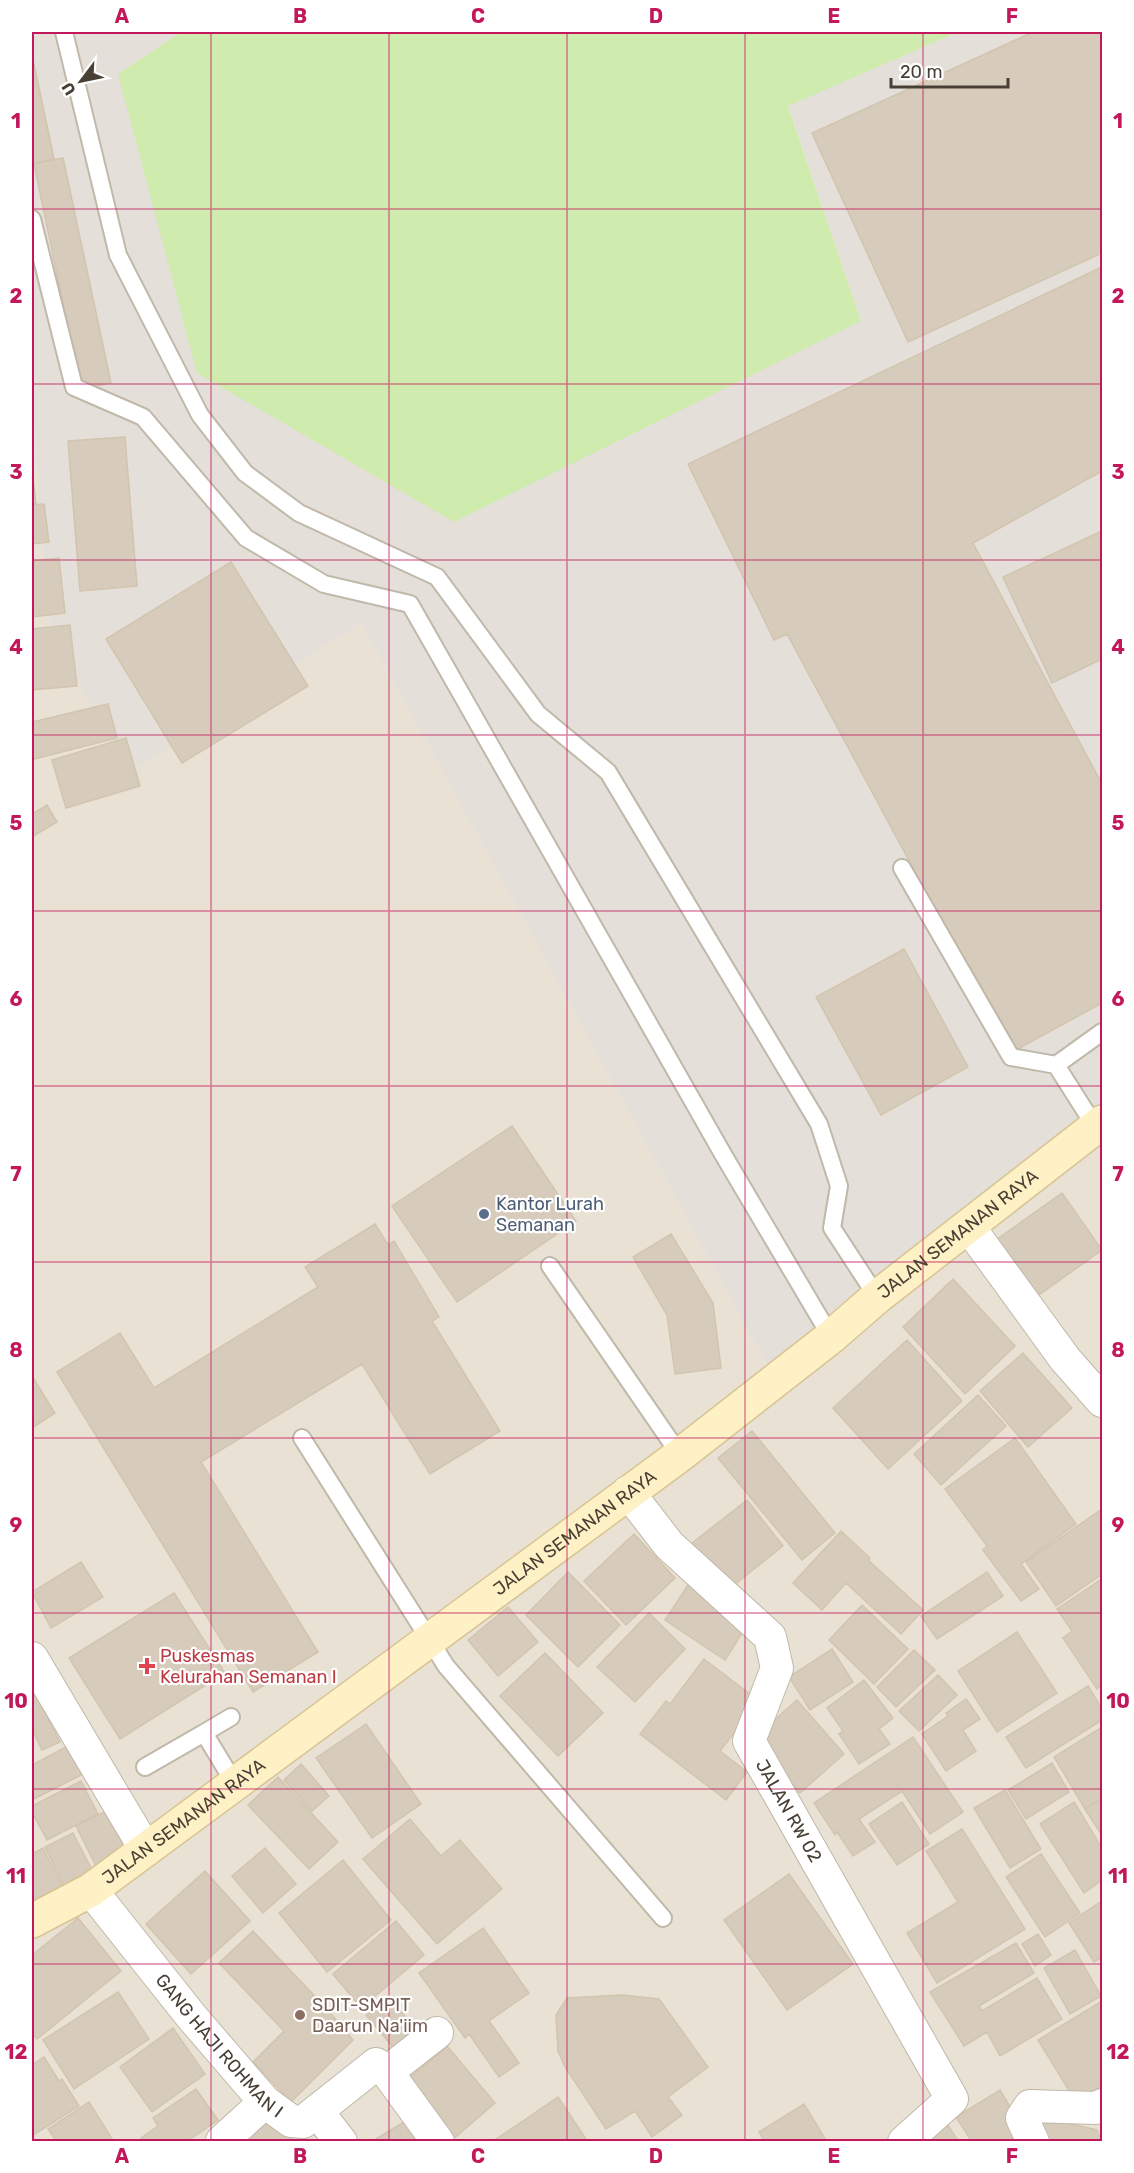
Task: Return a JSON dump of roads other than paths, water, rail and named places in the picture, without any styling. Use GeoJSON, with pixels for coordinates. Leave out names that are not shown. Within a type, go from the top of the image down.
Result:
{"type":"FeatureCollection","features":[{"type":"Feature","properties":{"kind":"street","name":"JALAN SEMANAN RAYA"},"geometry":{"type":"LineString","coordinates":[[32,1921],[91,1890],[146,1851],[680,1455],[831,1337],[877,1297],[1099,1125]]}},
{"type":"Feature","properties":{"kind":"street"},"geometry":{"type":"LineString","coordinates":[[969,1227],[1065,1359],[1102,1401]]}},
{"type":"Feature","properties":{"kind":"street","name":"JALAN RW 02"},"geometry":{"type":"LineString","coordinates":[[628,1492],[669,1545],[770,1637],[777,1668],[749,1741],[952,2099],[904,2142]]}},
{"type":"Feature","properties":{"kind":"street"},"geometry":{"type":"LineString","coordinates":[[32,1658],[146,1851]]}},
{"type":"Feature","properties":{"kind":"street","name":"GANG HAJI ROHMAN I"},"geometry":{"type":"LineString","coordinates":[[91,1890],[191,2016],[265,2102],[291,2121],[303,2122],[376,2064],[387,2072]]}},
{"type":"Feature","properties":{"kind":"street"},"geometry":{"type":"LineString","coordinates":[[437,2033],[387,2072],[438,2142]]}},
{"type":"Feature","properties":{"kind":"street"},"geometry":{"type":"LineString","coordinates":[[222,2141],[265,2102]]}},
{"type":"Feature","properties":{"kind":"street"},"geometry":{"type":"LineString","coordinates":[[1033,2142],[1022,2118],[1030,2106],[1096,2108],[1102,2105]]}},
{"type":"Feature","properties":{"kind":"street"},"geometry":{"type":"LineString","coordinates":[[318,2111],[341,2142]]}},
{"type":"Feature","properties":{"kind":"lane"},"geometry":{"type":"LineString","coordinates":[[64,32],[118,255],[200,415],[245,473],[299,513],[437,577],[538,714],[608,772],[819,1124],[839,1186],[832,1228],[877,1297]]}},
{"type":"Feature","properties":{"kind":"lane"},"geometry":{"type":"LineString","coordinates":[[32,219],[74,387],[143,417],[246,538],[324,584],[410,604],[724,1156],[831,1337]]}},
{"type":"Feature","properties":{"kind":"lane"},"geometry":{"type":"LineString","coordinates":[[902,868],[1011,1057],[1056,1065],[1099,1125]]}},
{"type":"Feature","properties":{"kind":"lane"},"geometry":{"type":"LineString","coordinates":[[1056,1065],[1102,1032]]}},
{"type":"Feature","properties":{"kind":"lane"},"geometry":{"type":"LineString","coordinates":[[550,1266],[680,1455]]}},
{"type":"Feature","properties":{"kind":"lane"},"geometry":{"type":"LineString","coordinates":[[302,1438],[446,1666],[663,1918]]}},
{"type":"Feature","properties":{"kind":"lane"},"geometry":{"type":"LineString","coordinates":[[145,1767],[231,1717]]}},
{"type":"Feature","properties":{"kind":"lane"},"geometry":{"type":"LineString","coordinates":[[204,1733],[235,1784]]}},
{"type":"Feature","properties":{"kind":"place","name":"Kantor Lurah Semanan"},"geometry":{"type":"Point","coordinates":[484,1214]}},
{"type":"Feature","properties":{"kind":"place","name":"Puskesmas Kelurahan Semanan I"},"geometry":{"type":"Point","coordinates":[147,1666]}},
{"type":"Feature","properties":{"kind":"place","name":"SDIT-SMPIT Daarun Na'iim"},"geometry":{"type":"Point","coordinates":[300,2015]}}]}
